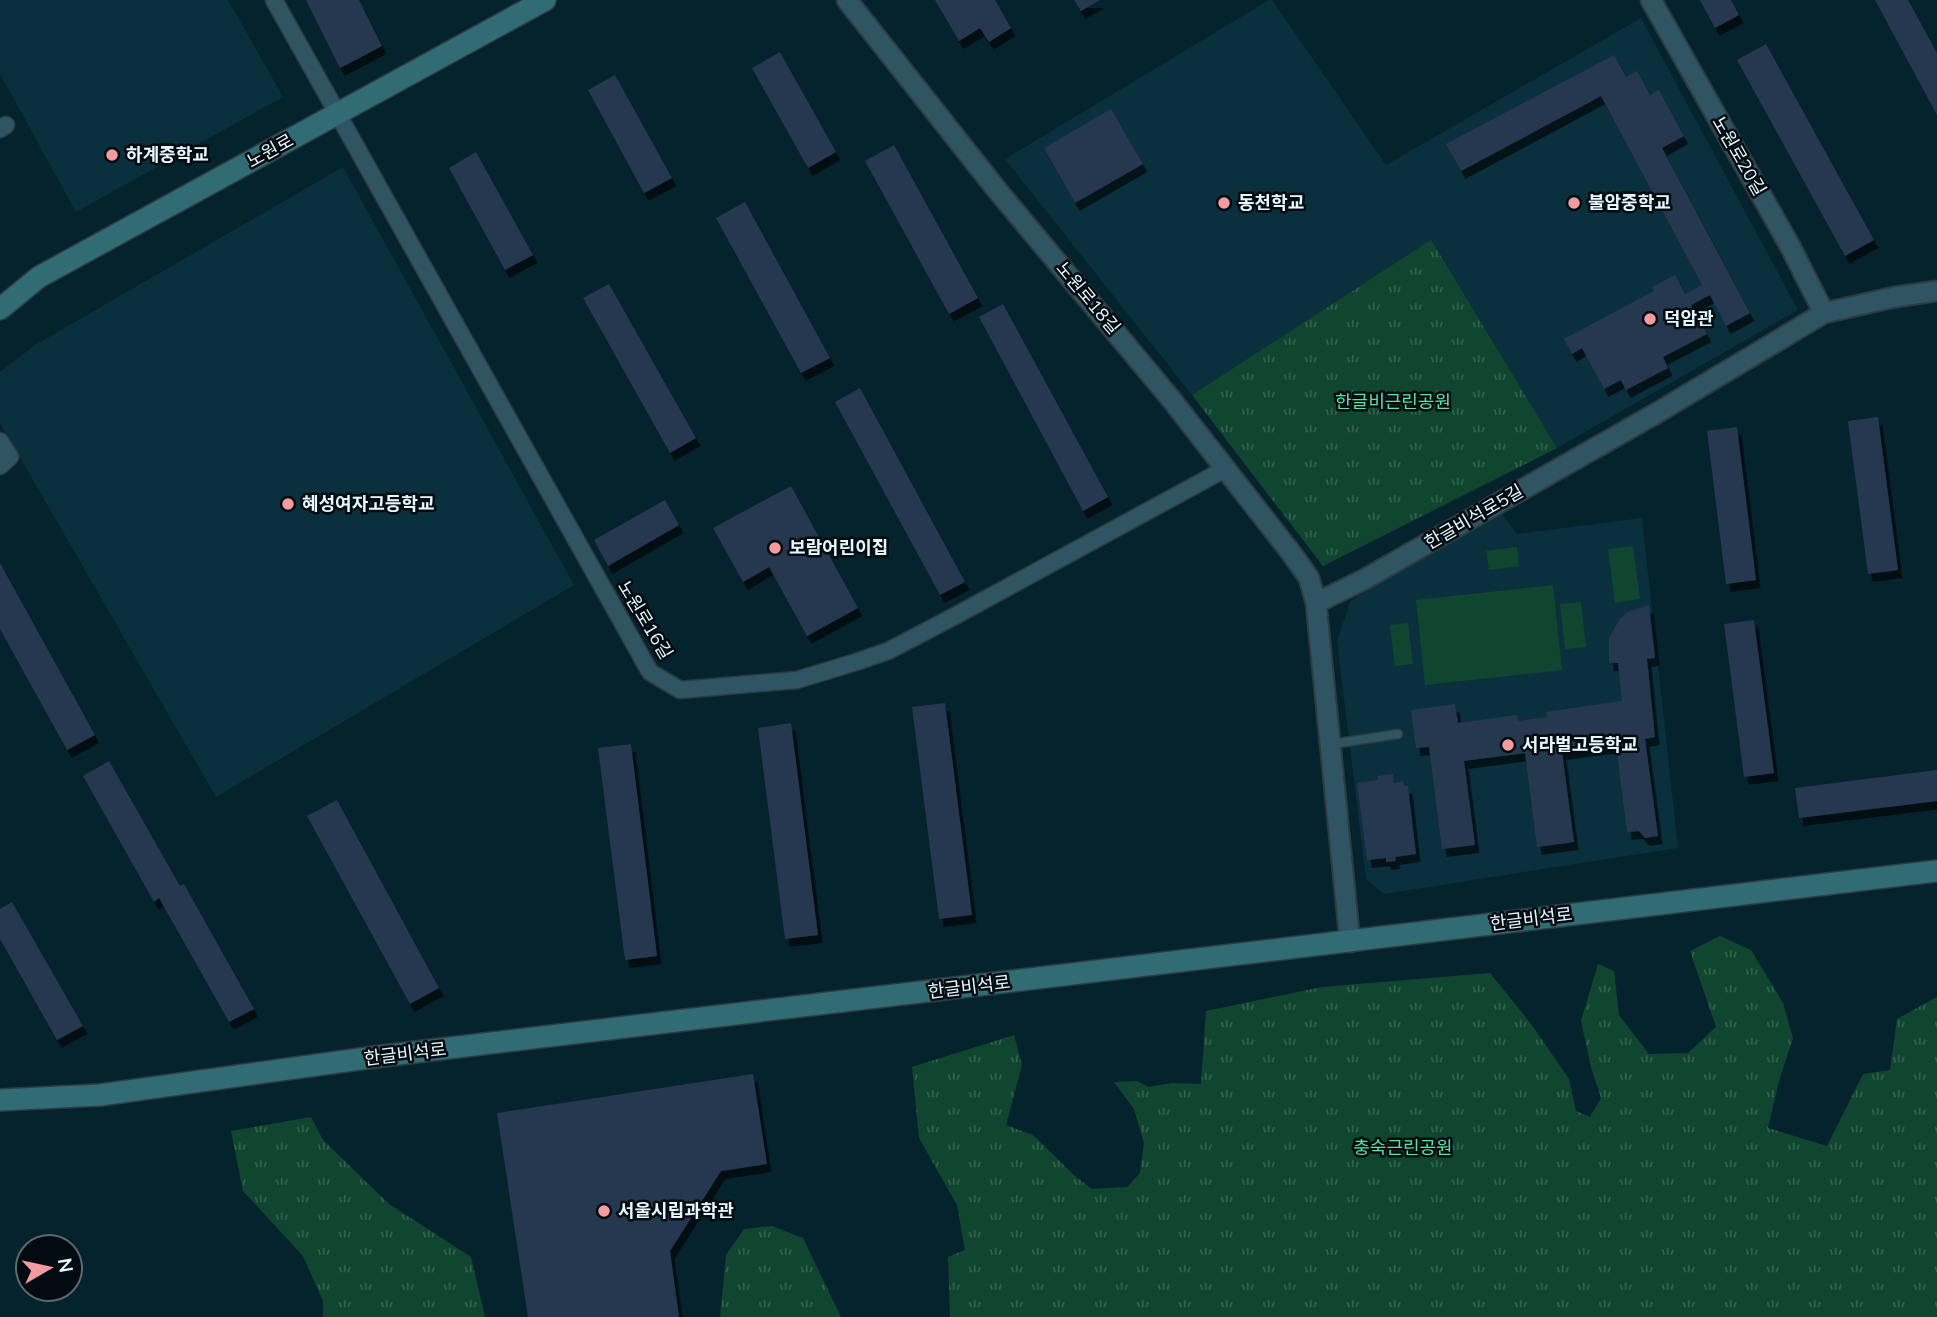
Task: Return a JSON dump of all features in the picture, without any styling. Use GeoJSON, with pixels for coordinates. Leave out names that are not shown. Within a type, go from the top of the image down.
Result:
{"type":"FeatureCollection","features":[{"type":"Feature","properties":{"kind":"main road","name":"노원로"},"geometry":{"type":"LineString","coordinates":[[0,309],[39,277],[545,0]]}},
{"type":"Feature","properties":{"kind":"main road","name":"한글비석로"},"geometry":{"type":"LineString","coordinates":[[0,1100],[100,1095],[382,1056],[1937,872]]}},
{"type":"Feature","properties":{"kind":"street","name":"노원로16길"},"geometry":{"type":"LineString","coordinates":[[274,0],[650,673],[680,690],[797,680],[888,651],[1225,469]]}},
{"type":"Feature","properties":{"kind":"street","name":"노원로18길"},"geometry":{"type":"LineString","coordinates":[[847,0],[997,190],[1171,399],[1292,554],[1309,578],[1316,603]]}},
{"type":"Feature","properties":{"kind":"street","name":"노원로20길"},"geometry":{"type":"LineString","coordinates":[[1651,0],[1790,246],[1824,313]]}},
{"type":"Feature","properties":{"kind":"street","name":"한글비석로5길"},"geometry":{"type":"LineString","coordinates":[[1316,603],[1365,579],[1630,428],[1824,313],[1895,297],[1937,291]]}},
{"type":"Feature","properties":{"kind":"street"},"geometry":{"type":"LineString","coordinates":[[0,441],[10,457],[0,466]]}},
{"type":"Feature","properties":{"kind":"street"},"geometry":{"type":"LineString","coordinates":[[1316,603],[1350,942]]}},
{"type":"Feature","properties":{"kind":"lane"},"geometry":{"type":"LineString","coordinates":[[1331,745],[1398,734]]}},
{"type":"Feature","properties":{"kind":"shaded area","name":"하계중학교"},"geometry":{"type":"Polygon","coordinates":[[[0,0],[228,0],[283,97],[76,212],[0,74],[0,0]]]}},
{"type":"Feature","properties":{"kind":"shaded area"},"geometry":{"type":"Polygon","coordinates":[[[1272,0],[1386,165],[1641,18],[1798,310],[1557,448],[1431,241],[1192,395],[1005,159],[1272,0]]]}},
{"type":"Feature","properties":{"kind":"shaded area","name":"혜성여자고등학교"},"geometry":{"type":"Polygon","coordinates":[[[343,167],[574,585],[216,797],[0,423],[0,372],[35,345],[343,167]]]}},
{"type":"Feature","properties":{"kind":"shaded area","name":"서라벌고등학교"},"geometry":{"type":"Polygon","coordinates":[[[1501,512],[1517,534],[1642,518],[1678,848],[1384,894],[1366,879],[1337,641],[1351,600],[1501,512]]]}},
{"type":"Feature","properties":{"kind":"green space","name":"한글비근린공원"},"geometry":{"type":"Polygon","coordinates":[[[1431,240],[1557,448],[1323,566],[1192,395],[1431,240]]]}},
{"type":"Feature","properties":{"kind":"green space"},"geometry":{"type":"Polygon","coordinates":[[[1633,546],[1640,599],[1615,603],[1608,549],[1633,546]]]}},
{"type":"Feature","properties":{"kind":"green space"},"geometry":{"type":"Polygon","coordinates":[[[1517,547],[1519,566],[1489,570],[1486,551],[1517,547]]]}},
{"type":"Feature","properties":{"kind":"green space"},"geometry":{"type":"Polygon","coordinates":[[[1553,585],[1562,670],[1425,685],[1416,600],[1553,585]]]}},
{"type":"Feature","properties":{"kind":"green space"},"geometry":{"type":"Polygon","coordinates":[[[1581,602],[1586,647],[1565,649],[1560,604],[1581,602]]]}},
{"type":"Feature","properties":{"kind":"green space"},"geometry":{"type":"Polygon","coordinates":[[[1408,623],[1413,664],[1395,666],[1390,625],[1408,623]]]}},
{"type":"Feature","properties":{"kind":"green space","name":"충숙근린공원"},"geometry":{"type":"Polygon","coordinates":[[[1720,936],[1751,950],[1783,1003],[1793,1038],[1768,1128],[1827,1146],[1863,1074],[1890,1070],[1897,1019],[1937,997],[1937,1317],[950,1317],[948,1257],[965,1250],[957,1205],[919,1138],[912,1067],[1014,1035],[1022,1065],[1006,1125],[1033,1135],[1092,1189],[1127,1187],[1140,1173],[1144,1143],[1134,1109],[1114,1082],[1137,1081],[1148,1087],[1172,1083],[1201,1084],[1206,1011],[1322,987],[1490,973],[1531,1024],[1569,1079],[1576,1111],[1590,1117],[1601,1098],[1581,1021],[1598,964],[1614,971],[1619,1015],[1649,1054],[1688,1053],[1716,1027],[1690,951],[1720,936]]]}},
{"type":"Feature","properties":{"kind":"green space"},"geometry":{"type":"Polygon","coordinates":[[[311,1117],[323,1140],[389,1204],[471,1257],[485,1317],[323,1317],[323,1301],[303,1256],[243,1191],[231,1131],[311,1117]]]}},
{"type":"Feature","properties":{"kind":"green space"},"geometry":{"type":"Polygon","coordinates":[[[772,1226],[803,1238],[841,1317],[720,1317],[726,1255],[744,1229],[772,1226]]]}},
{"type":"Feature","properties":{"kind":"building"},"geometry":{"type":"Polygon","coordinates":[[[306,0],[359,0],[382,46],[340,68],[306,0]]]}},
{"type":"Feature","properties":{"kind":"building"},"geometry":{"type":"Polygon","coordinates":[[[935,0],[995,0],[1011,28],[989,42],[980,28],[959,41],[935,0]]]}},
{"type":"Feature","properties":{"kind":"building"},"geometry":{"type":"Polygon","coordinates":[[[1074,0],[1100,0],[1081,11],[1074,0]]]}},
{"type":"Feature","properties":{"kind":"building"},"geometry":{"type":"Polygon","coordinates":[[[1700,0],[1731,0],[1739,15],[1715,28],[1700,0]]]}},
{"type":"Feature","properties":{"kind":"building"},"geometry":{"type":"Polygon","coordinates":[[[1875,0],[1908,0],[1937,53],[1937,115],[1875,0]]]}},
{"type":"Feature","properties":{"kind":"building"},"geometry":{"type":"Polygon","coordinates":[[[1766,44],[1874,240],[1845,256],[1737,60],[1766,44]]]}},
{"type":"Feature","properties":{"kind":"building"},"geometry":{"type":"Polygon","coordinates":[[[780,52],[836,152],[808,168],[752,68],[780,52]]]}},
{"type":"Feature","properties":{"kind":"building"},"geometry":{"type":"Polygon","coordinates":[[[1614,55],[1626,77],[1637,71],[1650,95],[1659,90],[1684,136],[1662,148],[1750,313],[1726,326],[1710,295],[1691,305],[1707,334],[1663,357],[1668,368],[1626,390],[1621,380],[1604,389],[1582,348],[1572,354],[1564,339],[1654,291],[1652,287],[1675,275],[1685,294],[1702,285],[1601,96],[1461,171],[1446,144],[1614,55]]]}},
{"type":"Feature","properties":{"kind":"building"},"geometry":{"type":"Polygon","coordinates":[[[615,75],[672,178],[644,193],[588,90],[615,75]]]}},
{"type":"Feature","properties":{"kind":"building"},"geometry":{"type":"Polygon","coordinates":[[[1111,109],[1143,164],[1075,203],[1044,148],[1111,109]]]}},
{"type":"Feature","properties":{"kind":"building"},"geometry":{"type":"Polygon","coordinates":[[[894,145],[978,298],[949,314],[865,161],[894,145]]]}},
{"type":"Feature","properties":{"kind":"building"},"geometry":{"type":"Polygon","coordinates":[[[476,152],[533,255],[505,270],[449,168],[476,152]]]}},
{"type":"Feature","properties":{"kind":"building"},"geometry":{"type":"Polygon","coordinates":[[[745,202],[830,358],[801,373],[716,218],[745,202]]]}},
{"type":"Feature","properties":{"kind":"building"},"geometry":{"type":"Polygon","coordinates":[[[609,284],[696,438],[670,453],[583,298],[609,284]]]}},
{"type":"Feature","properties":{"kind":"building"},"geometry":{"type":"Polygon","coordinates":[[[1003,304],[1108,497],[1083,511],[979,317],[1003,304]]]}},
{"type":"Feature","properties":{"kind":"building"},"geometry":{"type":"Polygon","coordinates":[[[860,388],[965,582],[940,595],[835,402],[860,388]]]}},
{"type":"Feature","properties":{"kind":"building"},"geometry":{"type":"Polygon","coordinates":[[[1878,417],[1898,570],[1868,574],[1848,421],[1878,417]]]}},
{"type":"Feature","properties":{"kind":"building"},"geometry":{"type":"Polygon","coordinates":[[[1737,427],[1756,580],[1726,584],[1707,431],[1737,427]]]}},
{"type":"Feature","properties":{"kind":"building","name":"보람어린이집"},"geometry":{"type":"Polygon","coordinates":[[[791,486],[858,608],[807,636],[769,567],[743,582],[713,528],[791,486]]]}},
{"type":"Feature","properties":{"kind":"building"},"geometry":{"type":"Polygon","coordinates":[[[665,500],[679,525],[608,566],[594,540],[665,500]]]}},
{"type":"Feature","properties":{"kind":"building"},"geometry":{"type":"Polygon","coordinates":[[[0,563],[95,735],[67,750],[0,629],[0,563]]]}},
{"type":"Feature","properties":{"kind":"building"},"geometry":{"type":"Polygon","coordinates":[[[1649,605],[1655,658],[1647,659],[1655,737],[1645,739],[1658,836],[1645,838],[1639,831],[1627,832],[1616,745],[1562,752],[1574,842],[1537,847],[1525,753],[1464,761],[1475,845],[1442,849],[1429,747],[1416,748],[1411,710],[1455,704],[1458,723],[1517,715],[1518,721],[1547,717],[1546,712],[1622,701],[1618,663],[1609,663],[1609,638],[1620,619],[1628,612],[1649,605]]]}},
{"type":"Feature","properties":{"kind":"building"},"geometry":{"type":"Polygon","coordinates":[[[1754,620],[1774,773],[1744,777],[1724,624],[1754,620]]]}},
{"type":"Feature","properties":{"kind":"building"},"geometry":{"type":"Polygon","coordinates":[[[945,703],[972,915],[939,919],[912,707],[945,703]]]}},
{"type":"Feature","properties":{"kind":"building"},"geometry":{"type":"Polygon","coordinates":[[[791,723],[818,935],[785,939],[758,728],[791,723]]]}},
{"type":"Feature","properties":{"kind":"building"},"geometry":{"type":"Polygon","coordinates":[[[631,744],[657,956],[625,960],[598,748],[631,744]]]}},
{"type":"Feature","properties":{"kind":"building"},"geometry":{"type":"Polygon","coordinates":[[[109,761],[180,886],[184,884],[254,1009],[229,1022],[159,898],[154,902],[83,776],[109,761]]]}},
{"type":"Feature","properties":{"kind":"building"},"geometry":{"type":"Polygon","coordinates":[[[1937,770],[1937,801],[1799,818],[1795,788],[1937,770]]]}},
{"type":"Feature","properties":{"kind":"building"},"geometry":{"type":"Polygon","coordinates":[[[1393,774],[1394,783],[1403,781],[1404,786],[1408,786],[1416,854],[1395,857],[1396,861],[1386,862],[1386,858],[1367,860],[1357,783],[1378,780],[1378,776],[1393,774]]]}},
{"type":"Feature","properties":{"kind":"building"},"geometry":{"type":"Polygon","coordinates":[[[337,800],[439,988],[410,1004],[307,816],[337,800]]]}},
{"type":"Feature","properties":{"kind":"building"},"geometry":{"type":"Polygon","coordinates":[[[12,902],[83,1026],[57,1040],[0,939],[0,909],[12,902]]]}},
{"type":"Feature","properties":{"kind":"building","name":"서울시립과학관"},"geometry":{"type":"Polygon","coordinates":[[[753,1074],[767,1164],[721,1171],[670,1251],[679,1317],[528,1317],[497,1113],[753,1074]]]}},
{"type":"Feature","properties":{"kind":"place","name":"하계중학교"},"geometry":{"type":"Point","coordinates":[112,155]}},
{"type":"Feature","properties":{"kind":"place","name":"동천학교"},"geometry":{"type":"Point","coordinates":[1224,203]}},
{"type":"Feature","properties":{"kind":"place","name":"불암중학교"},"geometry":{"type":"Point","coordinates":[1574,203]}},
{"type":"Feature","properties":{"kind":"place","name":"덕암관"},"geometry":{"type":"Point","coordinates":[1650,319]}},
{"type":"Feature","properties":{"kind":"place","name":"혜성여자고등학교"},"geometry":{"type":"Point","coordinates":[288,504]}},
{"type":"Feature","properties":{"kind":"place","name":"보람어린이집"},"geometry":{"type":"Point","coordinates":[775,548]}},
{"type":"Feature","properties":{"kind":"place","name":"서라벌고등학교"},"geometry":{"type":"Point","coordinates":[1508,745]}},
{"type":"Feature","properties":{"kind":"place","name":"서울시립과학관"},"geometry":{"type":"Point","coordinates":[604,1211]}}]}
